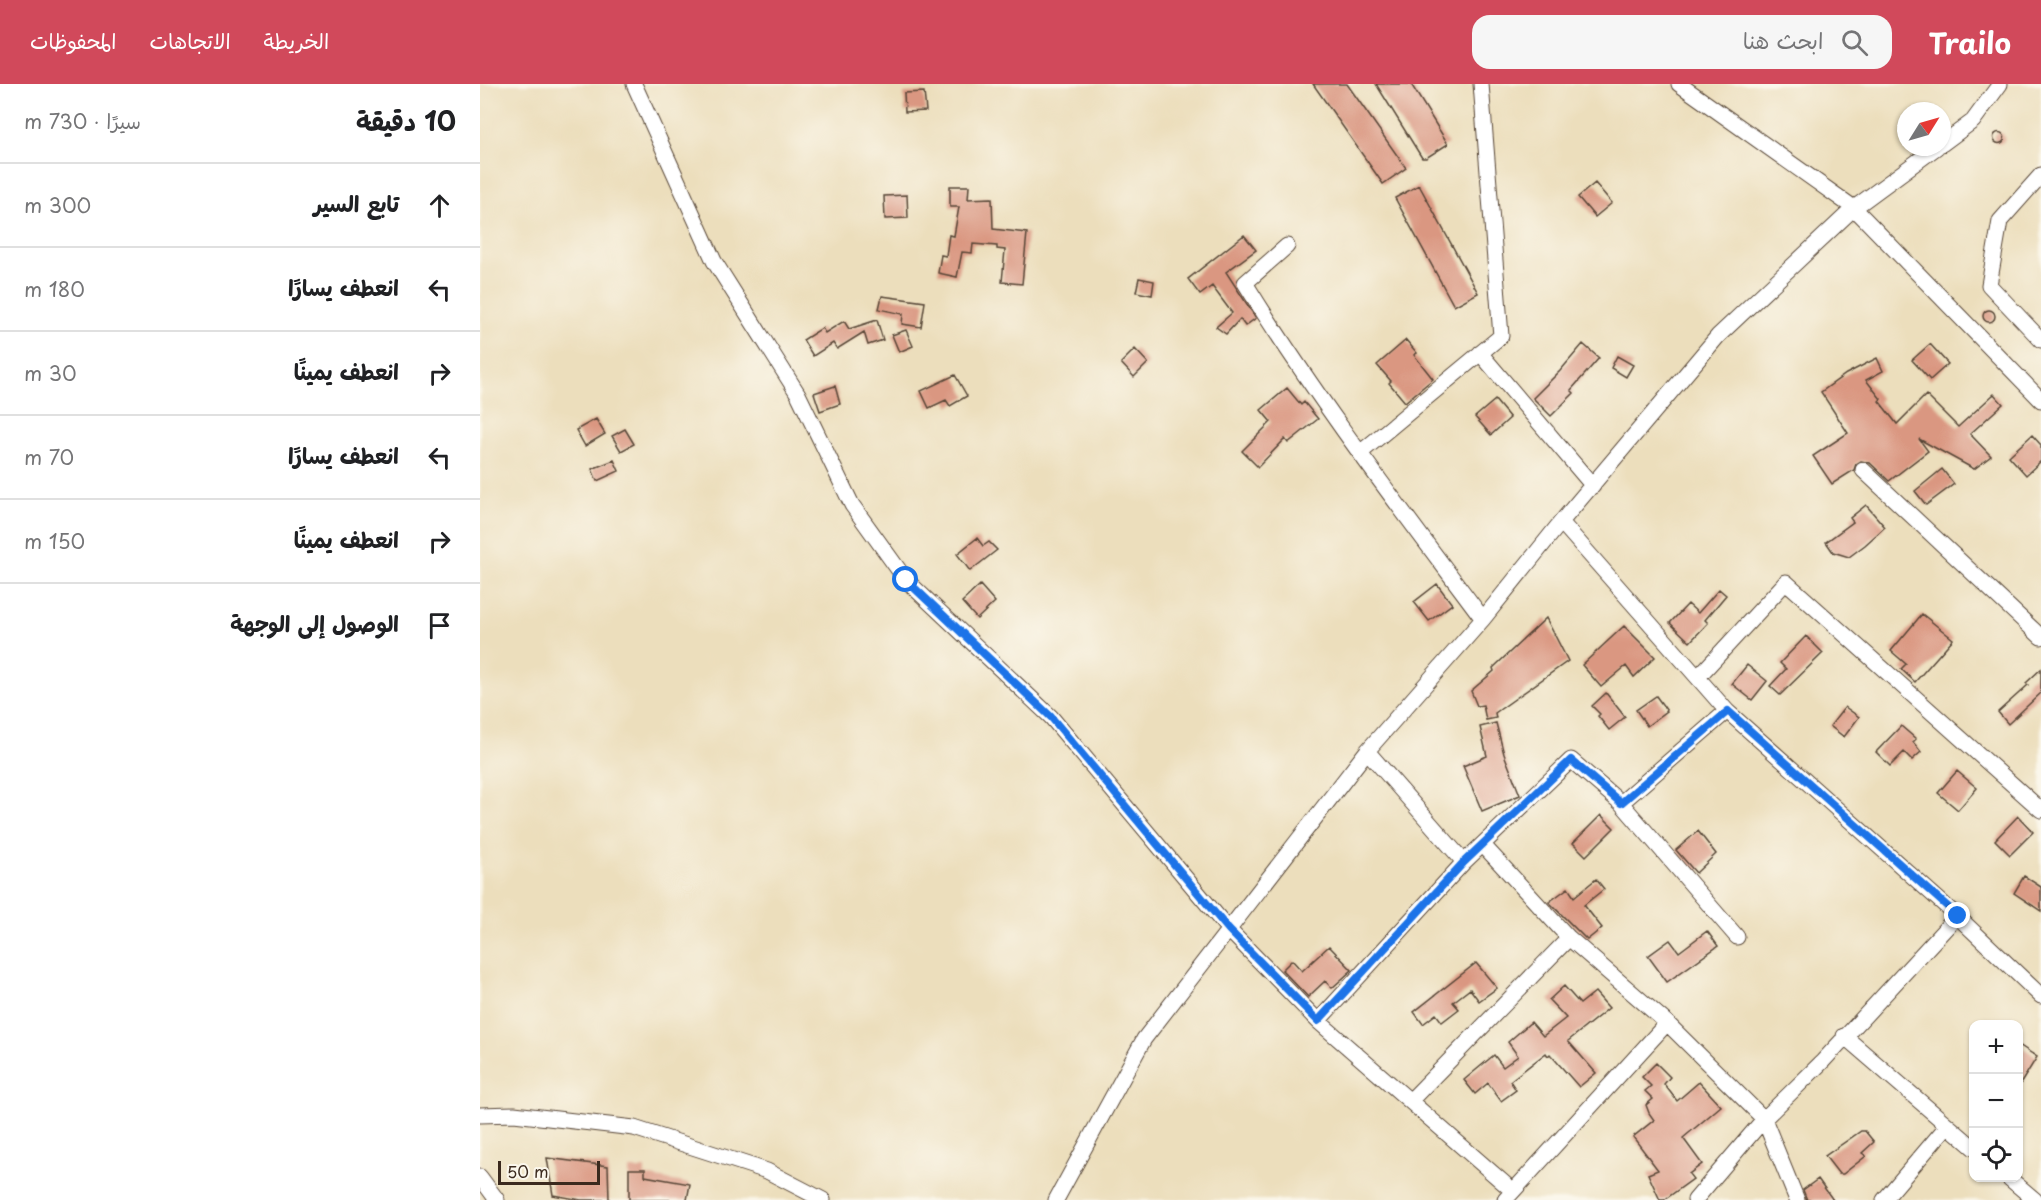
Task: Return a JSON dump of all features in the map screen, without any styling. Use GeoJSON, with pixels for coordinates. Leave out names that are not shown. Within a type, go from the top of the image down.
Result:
{"type":"FeatureCollection","features":[{"type":"Feature","properties":{"kind":"street"},"geometry":{"type":"LineString","coordinates":[[634,84],[714,261],[798,393],[852,505],[906,580],[1051,717],[1229,930],[1318,1021],[1410,1101],[1509,1196],[1667,1023]]}},
{"type":"Feature","properties":{"kind":"street"},"geometry":{"type":"LineString","coordinates":[[1359,453],[1501,336],[1481,84]]}},
{"type":"Feature","properties":{"kind":"street"},"geometry":{"type":"LineString","coordinates":[[1679,84],[1854,208],[2041,400]]}},
{"type":"Feature","properties":{"kind":"street"},"geometry":{"type":"LineString","coordinates":[[1951,137],[1973,121],[2000,84]]}},
{"type":"Feature","properties":{"kind":"street"},"geometry":{"type":"LineString","coordinates":[[1056,1200],[1144,1039],[1367,751],[1483,620],[1561,522],[1718,336],[1854,208],[1925,156]]}},
{"type":"Feature","properties":{"kind":"street"},"geometry":{"type":"LineString","coordinates":[[2041,175],[2000,221],[1989,285],[2041,340]]}},
{"type":"Feature","properties":{"kind":"street"},"geometry":{"type":"LineString","coordinates":[[1287,246],[1245,283],[1359,453],[1483,620]]}},
{"type":"Feature","properties":{"kind":"street"},"geometry":{"type":"LineString","coordinates":[[1480,353],[1593,486]]}},
{"type":"Feature","properties":{"kind":"street"},"geometry":{"type":"LineString","coordinates":[[1863,470],[2041,637]]}},
{"type":"Feature","properties":{"kind":"street"},"geometry":{"type":"LineString","coordinates":[[1561,522],[1728,711],[1958,916],[2041,996]]}},
{"type":"Feature","properties":{"kind":"street"},"geometry":{"type":"LineString","coordinates":[[1698,677],[1786,582],[2041,810]]}},
{"type":"Feature","properties":{"kind":"street"},"geometry":{"type":"LineString","coordinates":[[1621,803],[1728,711]]}},
{"type":"Feature","properties":{"kind":"street"},"geometry":{"type":"LineString","coordinates":[[1367,751],[1464,862]]}},
{"type":"Feature","properties":{"kind":"street"},"geometry":{"type":"LineString","coordinates":[[1318,1021],[1464,862],[1571,760],[1621,803],[1737,937]]}},
{"type":"Feature","properties":{"kind":"street"},"geometry":{"type":"LineString","coordinates":[[1483,844],[1569,938],[1667,1023],[1764,1119],[1797,1200]]}},
{"type":"Feature","properties":{"kind":"street"},"geometry":{"type":"LineString","coordinates":[[1695,1200],[1764,1119],[1823,1060],[1958,916]]}},
{"type":"Feature","properties":{"kind":"street"},"geometry":{"type":"LineString","coordinates":[[1410,1101],[1569,938]]}},
{"type":"Feature","properties":{"kind":"street"},"geometry":{"type":"LineString","coordinates":[[1844,1036],[1969,1144]]}},
{"type":"Feature","properties":{"kind":"street"},"geometry":{"type":"LineString","coordinates":[[480,1115],[514,1114],[634,1128],[767,1171],[822,1200]]}},
{"type":"Feature","properties":{"kind":"street"},"geometry":{"type":"LineString","coordinates":[[1884,1200],[1947,1126]]}},
{"type":"Feature","properties":{"kind":"street"},"geometry":{"type":"LineString","coordinates":[[480,1177],[497,1200]]}},
{"type":"Feature","properties":{"kind":"street"},"geometry":{"type":"LineString","coordinates":[[2014,1182],[2035,1200]]}},
{"type":"Feature","properties":{"kind":"building"},"geometry":{"type":"Polygon","coordinates":[[[1313,84],[1347,84],[1406,168],[1383,184],[1313,84]]]}},
{"type":"Feature","properties":{"kind":"building"},"geometry":{"type":"Polygon","coordinates":[[[1376,84],[1411,84],[1448,144],[1426,158],[1422,158],[1376,84]]]}},
{"type":"Feature","properties":{"kind":"building"},"geometry":{"type":"Polygon","coordinates":[[[924,92],[926,111],[905,112],[904,93],[924,92]]]}},
{"type":"Feature","properties":{"kind":"building"},"geometry":{"type":"Polygon","coordinates":[[[1999,132],[2005,138],[1999,144],[1993,138],[1999,132]]]}},
{"type":"Feature","properties":{"kind":"building"},"geometry":{"type":"Polygon","coordinates":[[[1595,183],[1612,203],[1595,217],[1578,197],[1595,183]]]}},
{"type":"Feature","properties":{"kind":"building"},"geometry":{"type":"Polygon","coordinates":[[[1419,185],[1478,293],[1454,306],[1395,198],[1419,185]]]}},
{"type":"Feature","properties":{"kind":"building"},"geometry":{"type":"Polygon","coordinates":[[[950,186],[969,186],[968,199],[992,198],[993,229],[1027,233],[1022,284],[1002,282],[1005,250],[997,249],[997,246],[973,244],[972,253],[962,252],[957,277],[938,273],[941,255],[946,256],[949,235],[954,236],[959,207],[950,207],[950,186]]]}},
{"type":"Feature","properties":{"kind":"building"},"geometry":{"type":"Polygon","coordinates":[[[907,195],[908,218],[885,219],[884,196],[907,195]]]}},
{"type":"Feature","properties":{"kind":"building"},"geometry":{"type":"Polygon","coordinates":[[[1244,235],[1256,250],[1226,272],[1256,318],[1245,326],[1240,319],[1226,334],[1216,327],[1232,313],[1212,286],[1200,295],[1188,279],[1244,235]]]}},
{"type":"Feature","properties":{"kind":"building"},"geometry":{"type":"Polygon","coordinates":[[[1139,278],[1154,281],[1152,295],[1136,292],[1139,278]]]}},
{"type":"Feature","properties":{"kind":"building"},"geometry":{"type":"Polygon","coordinates":[[[882,296],[925,302],[921,327],[902,324],[903,314],[879,309],[882,296]]]}},
{"type":"Feature","properties":{"kind":"building"},"geometry":{"type":"Polygon","coordinates":[[[1989,310],[1995,316],[1989,322],[1983,316],[1989,310]]]}},
{"type":"Feature","properties":{"kind":"building"},"geometry":{"type":"Polygon","coordinates":[[[877,320],[883,340],[868,345],[864,332],[837,349],[833,343],[813,356],[803,340],[822,328],[825,333],[844,321],[849,329],[877,320]]]}},
{"type":"Feature","properties":{"kind":"building"},"geometry":{"type":"Polygon","coordinates":[[[906,330],[913,346],[899,352],[892,335],[906,330]]]}},
{"type":"Feature","properties":{"kind":"building"},"geometry":{"type":"Polygon","coordinates":[[[1406,340],[1417,353],[1414,355],[1433,379],[1405,402],[1377,365],[1406,340]]]}},
{"type":"Feature","properties":{"kind":"building"},"geometry":{"type":"Polygon","coordinates":[[[1583,344],[1599,358],[1571,390],[1574,393],[1551,416],[1533,398],[1583,344]]]}},
{"type":"Feature","properties":{"kind":"building"},"geometry":{"type":"Polygon","coordinates":[[[1930,344],[1948,364],[1930,380],[1912,360],[1930,344]]]}},
{"type":"Feature","properties":{"kind":"building"},"geometry":{"type":"Polygon","coordinates":[[[1135,349],[1148,363],[1134,377],[1121,363],[1135,349]]]}},
{"type":"Feature","properties":{"kind":"building"},"geometry":{"type":"Polygon","coordinates":[[[1617,356],[1633,365],[1626,377],[1611,368],[1617,356]]]}},
{"type":"Feature","properties":{"kind":"building"},"geometry":{"type":"Polygon","coordinates":[[[1877,358],[1883,371],[1866,380],[1897,424],[1926,395],[1958,427],[1994,394],[2003,404],[1970,434],[1991,456],[1974,469],[1919,439],[1928,451],[1889,481],[1870,463],[1861,461],[1856,464],[1854,470],[1832,484],[1813,456],[1848,433],[1821,392],[1846,374],[1877,358]]]}},
{"type":"Feature","properties":{"kind":"building"},"geometry":{"type":"Polygon","coordinates":[[[955,375],[967,396],[950,406],[946,400],[929,408],[921,391],[955,375]]]}},
{"type":"Feature","properties":{"kind":"building"},"geometry":{"type":"Polygon","coordinates":[[[835,386],[840,404],[820,411],[814,393],[835,386]]]}},
{"type":"Feature","properties":{"kind":"building"},"geometry":{"type":"Polygon","coordinates":[[[1287,388],[1301,405],[1304,402],[1318,419],[1288,443],[1285,439],[1258,467],[1242,451],[1271,422],[1261,410],[1287,388]]]}},
{"type":"Feature","properties":{"kind":"building"},"geometry":{"type":"Polygon","coordinates":[[[1495,400],[1510,418],[1491,435],[1475,417],[1495,400]]]}},
{"type":"Feature","properties":{"kind":"building"},"geometry":{"type":"Polygon","coordinates":[[[596,419],[605,434],[585,446],[576,430],[596,419]]]}},
{"type":"Feature","properties":{"kind":"building"},"geometry":{"type":"Polygon","coordinates":[[[625,429],[634,444],[621,451],[612,436],[625,429]]]}},
{"type":"Feature","properties":{"kind":"building"},"geometry":{"type":"Polygon","coordinates":[[[2032,435],[2041,445],[2041,461],[2026,475],[2009,456],[2032,435]]]}},
{"type":"Feature","properties":{"kind":"building"},"geometry":{"type":"Polygon","coordinates":[[[614,460],[619,471],[597,481],[592,469],[614,460]]]}},
{"type":"Feature","properties":{"kind":"building"},"geometry":{"type":"Polygon","coordinates":[[[1942,469],[1954,484],[1926,505],[1915,491],[1942,469]]]}},
{"type":"Feature","properties":{"kind":"building"},"geometry":{"type":"Polygon","coordinates":[[[1866,505],[1885,527],[1849,557],[1833,552],[1826,542],[1853,522],[1850,518],[1866,505]]]}},
{"type":"Feature","properties":{"kind":"building"},"geometry":{"type":"Polygon","coordinates":[[[977,538],[983,546],[989,542],[997,550],[970,571],[957,554],[977,538]]]}},
{"type":"Feature","properties":{"kind":"building"},"geometry":{"type":"Polygon","coordinates":[[[1437,584],[1452,604],[1429,621],[1414,602],[1437,584]]]}},
{"type":"Feature","properties":{"kind":"building"},"geometry":{"type":"Polygon","coordinates":[[[980,585],[995,602],[977,619],[962,602],[980,585]]]}},
{"type":"Feature","properties":{"kind":"building"},"geometry":{"type":"Polygon","coordinates":[[[1719,589],[1726,595],[1705,620],[1708,623],[1690,642],[1670,623],[1688,604],[1698,613],[1719,589]]]}},
{"type":"Feature","properties":{"kind":"building"},"geometry":{"type":"Polygon","coordinates":[[[1922,614],[1953,639],[1915,682],[1901,669],[1906,664],[1891,651],[1922,614]]]}},
{"type":"Feature","properties":{"kind":"building"},"geometry":{"type":"Polygon","coordinates":[[[1546,618],[1568,661],[1495,713],[1496,718],[1486,720],[1483,705],[1477,706],[1471,691],[1546,618]]]}},
{"type":"Feature","properties":{"kind":"building"},"geometry":{"type":"Polygon","coordinates":[[[1624,626],[1655,657],[1634,677],[1626,666],[1601,687],[1582,665],[1624,626]]]}},
{"type":"Feature","properties":{"kind":"building"},"geometry":{"type":"Polygon","coordinates":[[[1806,636],[1823,653],[1780,695],[1770,686],[1786,669],[1780,663],[1806,636]]]}},
{"type":"Feature","properties":{"kind":"building"},"geometry":{"type":"Polygon","coordinates":[[[1747,665],[1767,681],[1752,700],[1732,684],[1747,665]]]}},
{"type":"Feature","properties":{"kind":"building"},"geometry":{"type":"Polygon","coordinates":[[[2041,669],[2041,693],[2008,724],[1998,712],[2028,685],[2026,683],[2041,669]]]}},
{"type":"Feature","properties":{"kind":"building"},"geometry":{"type":"Polygon","coordinates":[[[1606,693],[1625,717],[1609,730],[1598,716],[1600,714],[1592,706],[1606,693]]]}},
{"type":"Feature","properties":{"kind":"building"},"geometry":{"type":"Polygon","coordinates":[[[1656,696],[1667,711],[1647,726],[1636,710],[1656,696]]]}},
{"type":"Feature","properties":{"kind":"building"},"geometry":{"type":"Polygon","coordinates":[[[1845,707],[1859,717],[1844,737],[1830,726],[1845,707]]]}},
{"type":"Feature","properties":{"kind":"building"},"geometry":{"type":"Polygon","coordinates":[[[1496,723],[1504,754],[1520,795],[1482,811],[1463,766],[1487,756],[1480,727],[1496,723]]]}},
{"type":"Feature","properties":{"kind":"building"},"geometry":{"type":"Polygon","coordinates":[[[1901,726],[1916,739],[1913,742],[1921,752],[1912,760],[1904,752],[1890,766],[1876,752],[1901,726]]]}},
{"type":"Feature","properties":{"kind":"building"},"geometry":{"type":"Polygon","coordinates":[[[1957,771],[1977,788],[1958,810],[1938,793],[1957,771]]]}},
{"type":"Feature","properties":{"kind":"building"},"geometry":{"type":"Polygon","coordinates":[[[1601,815],[1614,828],[1586,856],[1573,843],[1601,815]]]}},
{"type":"Feature","properties":{"kind":"building"},"geometry":{"type":"Polygon","coordinates":[[[2018,816],[2033,832],[2010,855],[1995,840],[2018,816]]]}},
{"type":"Feature","properties":{"kind":"building"},"geometry":{"type":"Polygon","coordinates":[[[1698,831],[1716,854],[1696,873],[1676,850],[1698,831]]]}},
{"type":"Feature","properties":{"kind":"building"},"geometry":{"type":"Polygon","coordinates":[[[2024,876],[2041,887],[2041,911],[2014,893],[2024,876]]]}},
{"type":"Feature","properties":{"kind":"building"},"geometry":{"type":"Polygon","coordinates":[[[1596,879],[1604,889],[1584,905],[1602,928],[1587,940],[1549,902],[1568,888],[1574,897],[1596,879]]]}},
{"type":"Feature","properties":{"kind":"building"},"geometry":{"type":"Polygon","coordinates":[[[1707,931],[1718,946],[1667,982],[1648,956],[1670,940],[1679,952],[1707,931]]]}},
{"type":"Feature","properties":{"kind":"building"},"geometry":{"type":"Polygon","coordinates":[[[1329,946],[1352,970],[1332,988],[1325,981],[1308,997],[1282,970],[1292,960],[1302,971],[1329,946]]]}},
{"type":"Feature","properties":{"kind":"building"},"geometry":{"type":"Polygon","coordinates":[[[1476,963],[1497,988],[1479,1001],[1470,989],[1453,1002],[1459,1009],[1442,1022],[1436,1014],[1423,1024],[1414,1012],[1476,963]]]}},
{"type":"Feature","properties":{"kind":"building"},"geometry":{"type":"Polygon","coordinates":[[[1564,986],[1580,1004],[1595,992],[1609,1008],[1568,1041],[1596,1073],[1579,1087],[1550,1054],[1548,1056],[1546,1053],[1510,1081],[1516,1090],[1501,1101],[1488,1083],[1475,1094],[1464,1080],[1494,1055],[1503,1067],[1518,1056],[1508,1042],[1531,1022],[1543,1036],[1566,1018],[1549,1000],[1564,986]]]}},
{"type":"Feature","properties":{"kind":"building"},"geometry":{"type":"Polygon","coordinates":[[[2023,1048],[2037,1057],[2023,1080],[2023,1048]]]}},
{"type":"Feature","properties":{"kind":"building"},"geometry":{"type":"Polygon","coordinates":[[[1656,1063],[1670,1077],[1664,1084],[1677,1101],[1699,1082],[1721,1106],[1683,1138],[1702,1164],[1689,1174],[1693,1179],[1664,1200],[1660,1200],[1648,1174],[1658,1170],[1633,1137],[1654,1120],[1646,1105],[1653,1099],[1645,1091],[1651,1086],[1642,1077],[1656,1063]]]}},
{"type":"Feature","properties":{"kind":"building"},"geometry":{"type":"Polygon","coordinates":[[[1861,1131],[1865,1131],[1874,1142],[1862,1153],[1866,1156],[1843,1174],[1839,1174],[1825,1156],[1861,1131]]]}},
{"type":"Feature","properties":{"kind":"building"},"geometry":{"type":"Polygon","coordinates":[[[547,1158],[608,1166],[609,1200],[581,1200],[553,1195],[547,1158]]]}},
{"type":"Feature","properties":{"kind":"building"},"geometry":{"type":"Polygon","coordinates":[[[629,1169],[645,1169],[645,1176],[690,1184],[687,1200],[629,1200],[629,1169]]]}},
{"type":"Feature","properties":{"kind":"building"},"geometry":{"type":"Polygon","coordinates":[[[1818,1179],[1833,1200],[1807,1200],[1803,1190],[1818,1179]]]}},
{"type":"Feature","properties":{"kind":"route"},"geometry":{"type":"LineString","coordinates":[[906,580],[1051,717],[1229,930],[1318,1021],[1464,862],[1571,760],[1621,803],[1728,711],[1958,916]]}}]}
